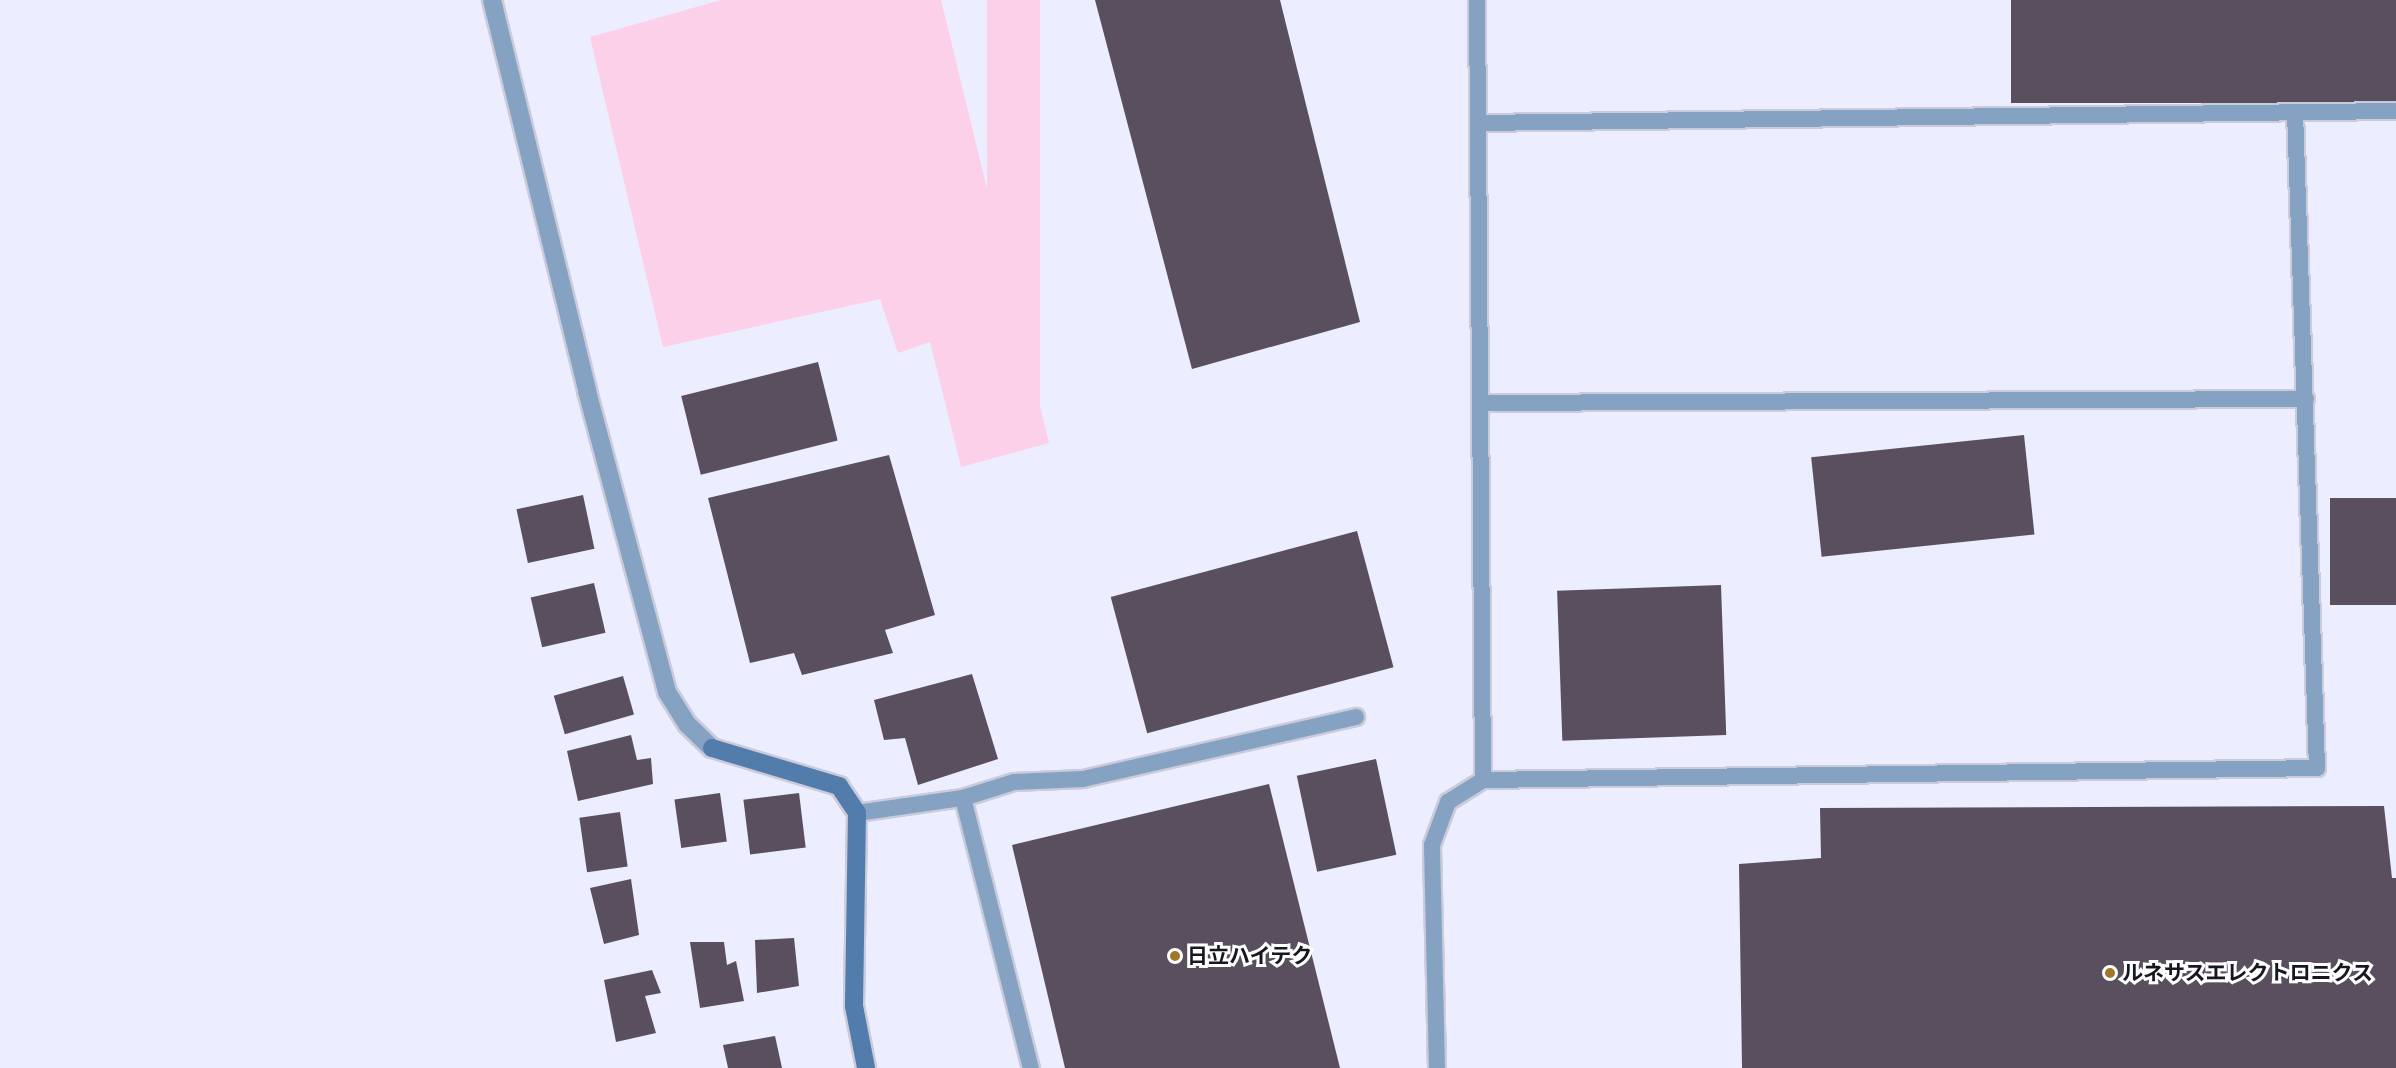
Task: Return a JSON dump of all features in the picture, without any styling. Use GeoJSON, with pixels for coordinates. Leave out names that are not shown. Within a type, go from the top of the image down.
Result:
{"type":"FeatureCollection","features":[{"type":"Feature","properties":{"kind":"street"},"geometry":{"type":"LineString","coordinates":[[492,0],[667,692],[688,725],[712,747],[840,786],[856,813],[854,1006],[866,1068]]}},
{"type":"Feature","properties":{"kind":"lane"},"geometry":{"type":"LineString","coordinates":[[1477,0],[1483,780]]}},
{"type":"Feature","properties":{"kind":"lane"},"geometry":{"type":"LineString","coordinates":[[1478,123],[2396,111]]}},
{"type":"Feature","properties":{"kind":"lane"},"geometry":{"type":"LineString","coordinates":[[1437,1068],[1432,845],[1448,802],[1483,780],[2317,768],[2295,113]]}},
{"type":"Feature","properties":{"kind":"lane"},"geometry":{"type":"LineString","coordinates":[[1480,403],[2306,399]]}},
{"type":"Feature","properties":{"kind":"lane"},"geometry":{"type":"LineString","coordinates":[[856,813],[963,798],[1014,782],[1083,779],[1356,717]]}},
{"type":"Feature","properties":{"kind":"lane"},"geometry":{"type":"LineString","coordinates":[[963,798],[1031,1068]]}},
{"type":"Feature","properties":{"kind":"shaded area"},"geometry":{"type":"Polygon","coordinates":[[[721,0],[941,0],[1049,443],[961,467],[930,342],[898,353],[880,299],[663,347],[590,37],[721,0]]]}},
{"type":"Feature","properties":{"kind":"shaded area"},"geometry":{"type":"Polygon","coordinates":[[[987,0],[1040,0],[1040,446],[987,446],[987,0]]]}},
{"type":"Feature","properties":{"kind":"building"},"geometry":{"type":"Polygon","coordinates":[[[1095,0],[1280,0],[1360,322],[1192,369],[1095,0]]]}},
{"type":"Feature","properties":{"kind":"building"},"geometry":{"type":"Polygon","coordinates":[[[2011,0],[2396,0],[2396,103],[2011,103],[2011,0]]]}},
{"type":"Feature","properties":{"kind":"building"},"geometry":{"type":"Polygon","coordinates":[[[818,362],[838,441],[701,475],[681,396],[818,362]]]}},
{"type":"Feature","properties":{"kind":"building"},"geometry":{"type":"Polygon","coordinates":[[[2024,435],[2034,534],[1822,557],[1811,457],[2024,435]]]}},
{"type":"Feature","properties":{"kind":"building"},"geometry":{"type":"Polygon","coordinates":[[[889,455],[935,615],[885,630],[893,653],[802,675],[794,653],[750,663],[708,498],[889,455]]]}},
{"type":"Feature","properties":{"kind":"building"},"geometry":{"type":"Polygon","coordinates":[[[583,495],[594,549],[528,563],[516,509],[583,495]]]}},
{"type":"Feature","properties":{"kind":"building"},"geometry":{"type":"Polygon","coordinates":[[[2330,498],[2396,498],[2396,605],[2330,605],[2330,498]]]}},
{"type":"Feature","properties":{"kind":"building"},"geometry":{"type":"Polygon","coordinates":[[[1357,531],[1393,667],[1147,733],[1111,597],[1357,531]]]}},
{"type":"Feature","properties":{"kind":"building"},"geometry":{"type":"Polygon","coordinates":[[[594,583],[605,633],[542,647],[531,598],[594,583]]]}},
{"type":"Feature","properties":{"kind":"building"},"geometry":{"type":"Polygon","coordinates":[[[1721,585],[1726,735],[1562,741],[1557,591],[1721,585]]]}},
{"type":"Feature","properties":{"kind":"building"},"geometry":{"type":"Polygon","coordinates":[[[972,674],[998,759],[918,785],[905,738],[884,740],[874,700],[972,674]]]}},
{"type":"Feature","properties":{"kind":"building"},"geometry":{"type":"Polygon","coordinates":[[[623,676],[634,714],[565,734],[554,696],[623,676]]]}},
{"type":"Feature","properties":{"kind":"building"},"geometry":{"type":"Polygon","coordinates":[[[631,735],[637,760],[651,758],[653,784],[578,801],[567,751],[631,735]]]}},
{"type":"Feature","properties":{"kind":"building"},"geometry":{"type":"Polygon","coordinates":[[[1376,759],[1396,855],[1317,872],[1297,776],[1376,759]]]}},
{"type":"Feature","properties":{"kind":"building","name":"日立ハイテク"},"geometry":{"type":"Polygon","coordinates":[[[1269,784],[1340,1068],[1065,1068],[1012,845],[1269,784]]]}},
{"type":"Feature","properties":{"kind":"building"},"geometry":{"type":"Polygon","coordinates":[[[720,793],[727,842],[681,848],[674,799],[720,793]]]}},
{"type":"Feature","properties":{"kind":"building"},"geometry":{"type":"Polygon","coordinates":[[[799,793],[806,848],[750,854],[743,800],[799,793]]]}},
{"type":"Feature","properties":{"kind":"building","name":"ルネサスエレクトロニクス"},"geometry":{"type":"Polygon","coordinates":[[[2384,806],[2392,878],[2396,878],[2396,1068],[1742,1068],[1739,864],[1821,858],[1820,808],[2384,806]]]}},
{"type":"Feature","properties":{"kind":"building"},"geometry":{"type":"Polygon","coordinates":[[[620,812],[628,866],[587,872],[579,818],[620,812]]]}},
{"type":"Feature","properties":{"kind":"building"},"geometry":{"type":"Polygon","coordinates":[[[631,879],[639,935],[604,944],[590,888],[631,879]]]}},
{"type":"Feature","properties":{"kind":"building"},"geometry":{"type":"Polygon","coordinates":[[[794,938],[799,986],[757,993],[755,940],[794,938]]]}},
{"type":"Feature","properties":{"kind":"building"},"geometry":{"type":"Polygon","coordinates":[[[690,942],[724,942],[727,965],[736,961],[744,1001],[700,1008],[690,942]]]}},
{"type":"Feature","properties":{"kind":"building"},"geometry":{"type":"Polygon","coordinates":[[[652,970],[661,993],[645,996],[656,1033],[616,1042],[604,980],[652,970]]]}},
{"type":"Feature","properties":{"kind":"building"},"geometry":{"type":"Polygon","coordinates":[[[775,1036],[782,1068],[728,1068],[723,1045],[775,1036]]]}},
{"type":"Feature","properties":{"kind":"place","name":"日立ハイテク"},"geometry":{"type":"Point","coordinates":[1175,956]}},
{"type":"Feature","properties":{"kind":"place","name":"ルネサスエレクトロニクス"},"geometry":{"type":"Point","coordinates":[2110,973]}}]}
